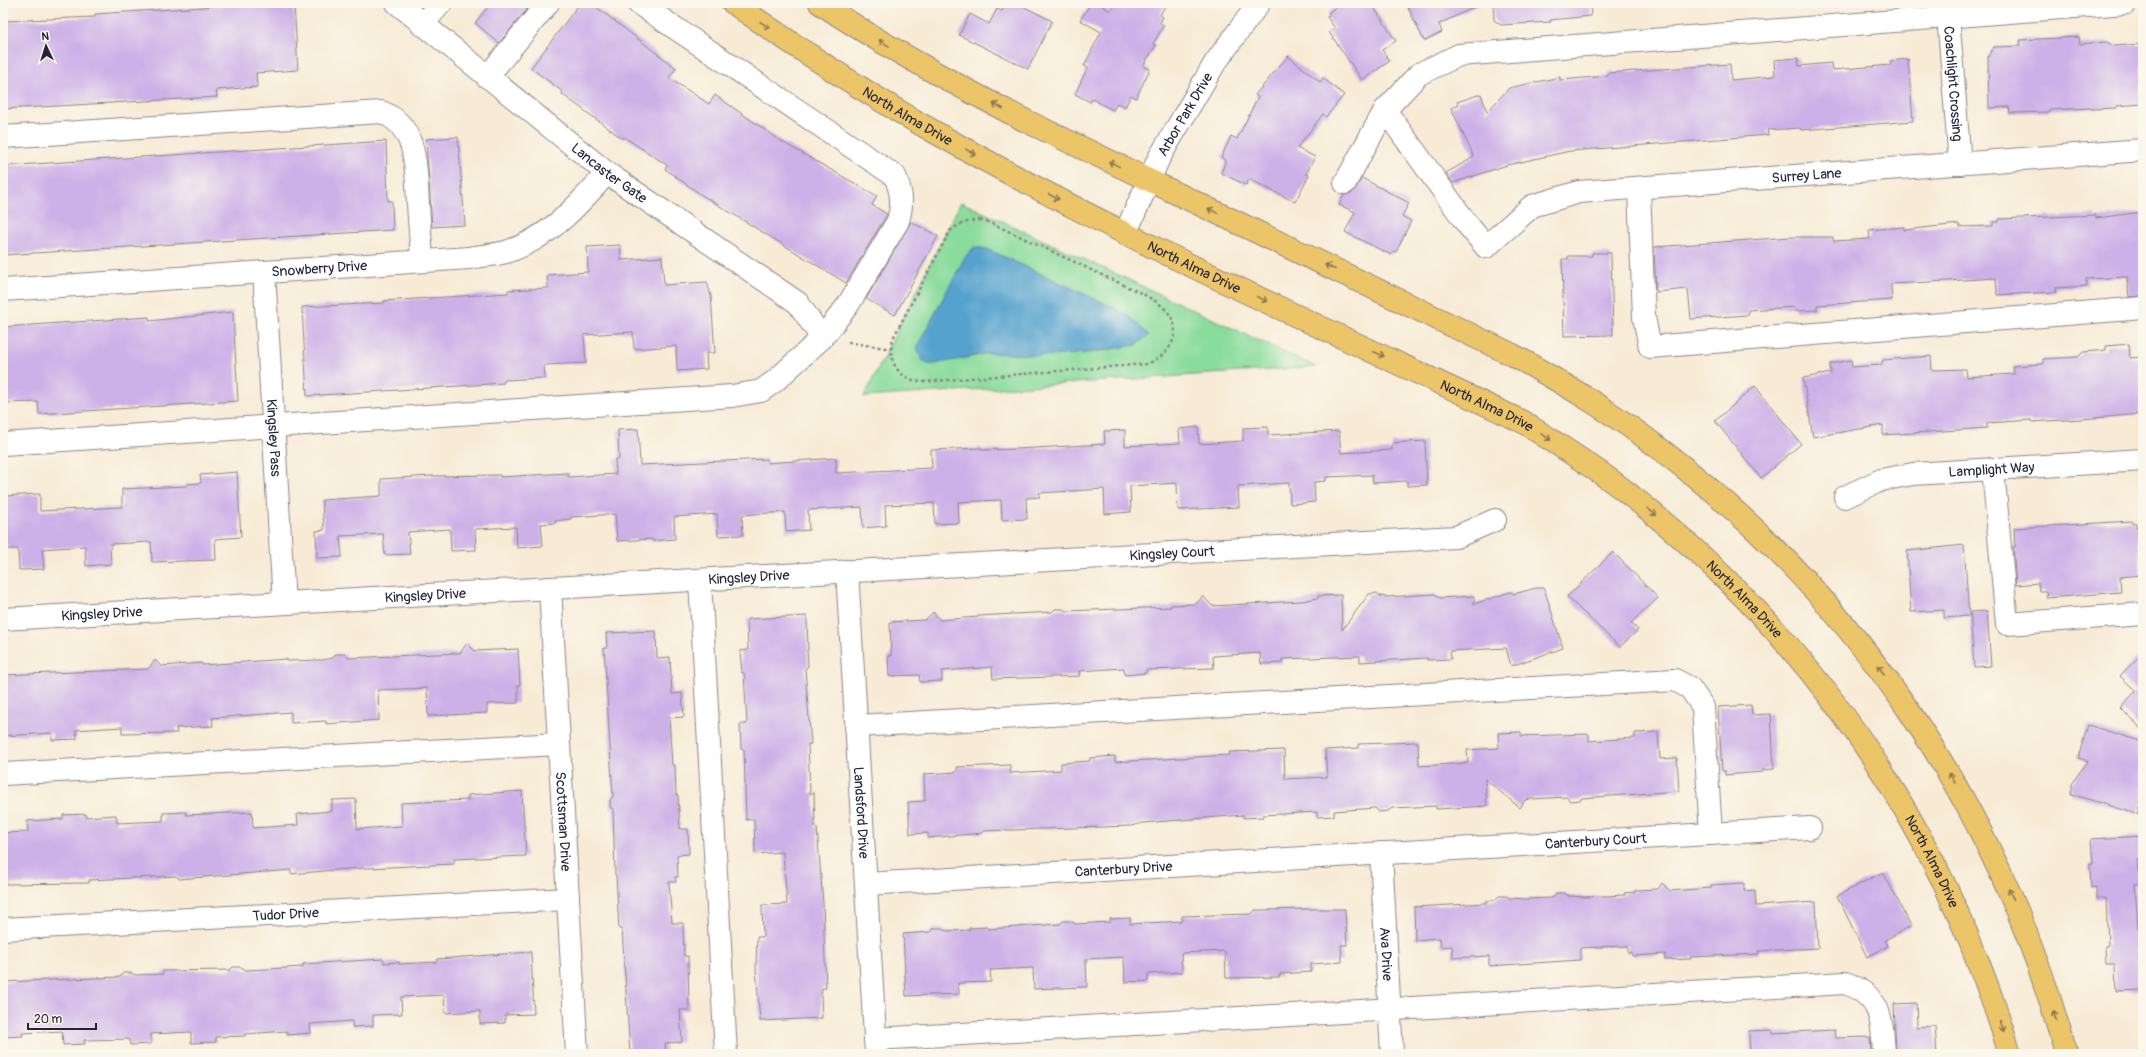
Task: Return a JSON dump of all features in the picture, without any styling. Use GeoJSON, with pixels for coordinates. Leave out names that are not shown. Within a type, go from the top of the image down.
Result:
{"type":"FeatureCollection","features":[{"type":"Feature","properties":{"kind":"main road","name":"North Alma Drive"},"geometry":{"type":"LineString","coordinates":[[733,3],[868,93],[937,134],[1126,234],[1523,422],[1624,490],[1671,528],[1716,568],[1759,611],[1837,704],[1872,754],[1904,805],[1931,855],[1962,919],[1993,999],[2010,1054]]}},
{"type":"Feature","properties":{"kind":"main road"},"geometry":{"type":"LineString","coordinates":[[820,3],[890,47],[957,85],[1149,181],[1513,355],[1564,383],[1660,448],[1749,523],[1806,580],[1858,641],[1902,699],[1934,748],[1981,831],[2016,904],[2037,959],[2066,1054]]}},
{"type":"Feature","properties":{"kind":"street","name":"Lancaster Gate"},"geometry":{"type":"LineString","coordinates":[[397,3],[422,25],[607,173],[798,303],[822,338]]}},
{"type":"Feature","properties":{"kind":"street"},"geometry":{"type":"LineString","coordinates":[[422,25],[442,3]]}},
{"type":"Feature","properties":{"kind":"street"},"geometry":{"type":"LineString","coordinates":[[487,77],[548,3]]}},
{"type":"Feature","properties":{"kind":"street"},"geometry":{"type":"LineString","coordinates":[[3,444],[732,396],[761,391],[775,381],[822,338],[848,306],[898,221],[902,206],[901,191],[895,176],[638,3]]}},
{"type":"Feature","properties":{"kind":"street","name":"Arbor Park Drive"},"geometry":{"type":"LineString","coordinates":[[1126,234],[1159,158],[1216,63],[1259,3]]}},
{"type":"Feature","properties":{"kind":"street"},"geometry":{"type":"LineString","coordinates":[[1345,183],[1385,110],[1419,74],[1459,55],[1947,10],[2126,3]]}},
{"type":"Feature","properties":{"kind":"street","name":"Coachlight Crossing"},"geometry":{"type":"LineString","coordinates":[[1947,10],[1960,164]]}},
{"type":"Feature","properties":{"kind":"street","name":"Surrey Lane"},"geometry":{"type":"LineString","coordinates":[[1385,110],[1467,224],[1486,247],[1532,206],[1579,192],[2143,150]]}},
{"type":"Feature","properties":{"kind":"street"},"geometry":{"type":"LineString","coordinates":[[3,137],[382,112],[392,116],[402,126],[411,143],[415,163],[422,261]]}},
{"type":"Feature","properties":{"kind":"street","name":"Snowberry Drive"},"geometry":{"type":"LineString","coordinates":[[3,290],[469,258],[504,252],[527,244],[545,234],[575,208],[607,173]]}},
{"type":"Feature","properties":{"kind":"street"},"geometry":{"type":"LineString","coordinates":[[1640,188],[1644,317],[1650,346],[2143,308]]}},
{"type":"Feature","properties":{"kind":"street","name":"Kingsley Pass"},"geometry":{"type":"LineString","coordinates":[[264,272],[284,604]]}},
{"type":"Feature","properties":{"kind":"street","name":"Lamplight Way"},"geometry":{"type":"LineString","coordinates":[[1845,497],[1888,479],[1913,474],[2143,460]]}},
{"type":"Feature","properties":{"kind":"street"},"geometry":{"type":"LineString","coordinates":[[1993,469],[2007,624],[2143,614]]}},
{"type":"Feature","properties":{"kind":"street","name":"Kingsley Court"},"geometry":{"type":"LineString","coordinates":[[847,571],[1456,537],[1495,520]]}},
{"type":"Feature","properties":{"kind":"street","name":"Kingsley Drive"},"geometry":{"type":"LineString","coordinates":[[3,619],[847,571]]}},
{"type":"Feature","properties":{"kind":"street","name":"Landsford Drive"},"geometry":{"type":"LineString","coordinates":[[847,571],[876,1047]]}},
{"type":"Feature","properties":{"kind":"street"},"geometry":{"type":"LineString","coordinates":[[700,580],[726,1054]]}},
{"type":"Feature","properties":{"kind":"street","name":"Scottsman Drive"},"geometry":{"type":"LineString","coordinates":[[550,588],[577,1054]]}},
{"type":"Feature","properties":{"kind":"street"},"geometry":{"type":"LineString","coordinates":[[856,726],[1676,680],[1690,688],[1703,707],[1711,834]]}},
{"type":"Feature","properties":{"kind":"street"},"geometry":{"type":"LineString","coordinates":[[3,774],[559,744]]}},
{"type":"Feature","properties":{"kind":"street","name":"Canterbury Court"},"geometry":{"type":"LineString","coordinates":[[1381,854],[1810,828]]}},
{"type":"Feature","properties":{"kind":"street","name":"Canterbury Drive"},"geometry":{"type":"LineString","coordinates":[[866,884],[1381,854]]}},
{"type":"Feature","properties":{"kind":"street","name":"Ava Drive"},"geometry":{"type":"LineString","coordinates":[[1381,854],[1392,1054]]}},
{"type":"Feature","properties":{"kind":"street","name":"Tudor Drive"},"geometry":{"type":"LineString","coordinates":[[3,930],[568,899]]}},
{"type":"Feature","properties":{"kind":"street"},"geometry":{"type":"LineString","coordinates":[[876,1047],[1390,1010],[1846,983],[1860,988],[1874,1002],[1882,1021],[1884,1054]]}},
{"type":"Feature","properties":{"kind":"path"},"geometry":{"type":"LineString","coordinates":[[980,220],[991,223],[1145,295],[1166,309],[1174,328],[1174,338],[1164,356],[1156,362],[922,382],[912,381],[903,376],[896,368],[892,359],[891,349],[893,338],[950,231],[959,224],[980,220]]}},
{"type":"Feature","properties":{"kind":"path"},"geometry":{"type":"LineString","coordinates":[[822,338],[891,349]]}},
{"type":"Feature","properties":{"kind":"green space"},"geometry":{"type":"Polygon","coordinates":[[[961,202],[1316,367],[864,397],[961,202]]]}},
{"type":"Feature","properties":{"kind":"water"},"geometry":{"type":"Polygon","coordinates":[[[974,247],[987,249],[1113,307],[1131,318],[1149,335],[1136,345],[1087,353],[1051,356],[990,353],[935,364],[927,364],[921,359],[917,347],[965,257],[974,247]]]}},
{"type":"Feature","properties":{"kind":"building"},"geometry":{"type":"Polygon","coordinates":[[[219,3],[294,3],[298,70],[256,73],[257,87],[216,90],[217,97],[3,109],[3,21],[95,17],[95,14],[219,6],[219,3]]]}},
{"type":"Feature","properties":{"kind":"building"},"geometry":{"type":"Polygon","coordinates":[[[491,3],[532,3],[499,43],[475,23],[491,3]]]}},
{"type":"Feature","properties":{"kind":"building"},"geometry":{"type":"Polygon","coordinates":[[[580,3],[591,3],[676,68],[669,78],[709,104],[715,95],[784,143],[877,196],[872,205],[887,214],[846,283],[700,194],[665,169],[667,165],[624,137],[623,139],[562,94],[563,92],[531,68],[580,3]]]}},
{"type":"Feature","properties":{"kind":"building"},"geometry":{"type":"Polygon","coordinates":[[[1006,3],[1017,3],[1052,21],[1028,69],[959,35],[970,14],[989,24],[997,9],[1002,11],[1006,3]]]}},
{"type":"Feature","properties":{"kind":"building"},"geometry":{"type":"Polygon","coordinates":[[[1091,3],[1098,3],[1110,11],[1115,3],[1167,3],[1160,15],[1163,17],[1160,23],[1164,25],[1153,44],[1156,45],[1143,66],[1150,69],[1136,98],[1131,95],[1125,107],[1117,103],[1113,110],[1092,99],[1090,102],[1075,94],[1088,67],[1084,66],[1101,32],[1080,20],[1091,3]]]}},
{"type":"Feature","properties":{"kind":"building"},"geometry":{"type":"Polygon","coordinates":[[[1341,3],[1371,3],[1396,41],[1382,50],[1390,61],[1362,80],[1329,32],[1335,28],[1327,17],[1330,15],[1328,13],[1341,3]]]}},
{"type":"Feature","properties":{"kind":"building"},"geometry":{"type":"Polygon","coordinates":[[[1406,3],[1483,3],[1439,24],[1442,32],[1424,41],[1406,3]]]}},
{"type":"Feature","properties":{"kind":"building"},"geometry":{"type":"Polygon","coordinates":[[[1493,3],[1590,3],[1591,16],[1550,20],[1551,22],[1501,25],[1494,20],[1493,3]]]}},
{"type":"Feature","properties":{"kind":"building"},"geometry":{"type":"Polygon","coordinates":[[[2079,37],[2080,44],[2107,42],[2114,46],[2142,44],[2143,104],[2116,106],[2117,108],[2049,110],[2049,112],[2010,113],[2009,107],[1989,108],[1988,56],[1994,47],[2020,46],[2020,40],[2079,37]]]}},
{"type":"Feature","properties":{"kind":"building"},"geometry":{"type":"Polygon","coordinates":[[[1288,56],[1320,82],[1323,78],[1344,95],[1326,117],[1323,114],[1297,148],[1315,157],[1306,174],[1309,175],[1295,202],[1249,179],[1246,185],[1221,173],[1226,160],[1221,158],[1231,136],[1237,139],[1258,97],[1255,95],[1288,56]]]}},
{"type":"Feature","properties":{"kind":"building"},"geometry":{"type":"Polygon","coordinates":[[[1798,58],[1799,66],[1831,63],[1832,70],[1891,65],[1890,61],[1908,59],[1913,121],[1801,130],[1800,128],[1767,130],[1768,135],[1570,151],[1507,165],[1453,183],[1446,173],[1474,157],[1451,108],[1458,105],[1457,102],[1481,94],[1487,112],[1509,88],[1560,77],[1560,80],[1608,76],[1608,73],[1730,64],[1731,80],[1775,76],[1774,60],[1798,58]]]}},
{"type":"Feature","properties":{"kind":"building"},"geometry":{"type":"Polygon","coordinates":[[[458,137],[465,225],[432,227],[426,139],[458,137]]]}},
{"type":"Feature","properties":{"kind":"building"},"geometry":{"type":"Polygon","coordinates":[[[386,141],[388,201],[392,201],[393,230],[3,255],[3,166],[386,141]]]}},
{"type":"Feature","properties":{"kind":"building"},"geometry":{"type":"Polygon","coordinates":[[[1362,178],[1409,203],[1402,216],[1411,221],[1396,252],[1394,251],[1391,255],[1345,232],[1355,212],[1339,205],[1344,195],[1352,193],[1362,178]]]}},
{"type":"Feature","properties":{"kind":"building"},"geometry":{"type":"Polygon","coordinates":[[[2143,212],[2143,296],[2129,297],[2127,277],[2086,279],[2087,286],[2055,288],[2056,292],[1997,295],[1996,278],[1891,284],[1892,300],[1817,305],[1817,310],[1795,311],[1794,307],[1748,310],[1748,315],[1691,319],[1688,289],[1656,292],[1654,247],[1790,237],[1833,237],[1833,241],[1870,239],[1869,230],[1904,227],[1904,230],[1959,224],[1959,227],[1993,226],[1993,222],[1999,222],[1999,219],[2096,215],[2096,218],[2143,212]]]}},
{"type":"Feature","properties":{"kind":"building"},"geometry":{"type":"Polygon","coordinates":[[[911,222],[938,236],[895,315],[866,299],[911,222]]]}},
{"type":"Feature","properties":{"kind":"building"},"geometry":{"type":"Polygon","coordinates":[[[620,245],[621,260],[662,257],[664,285],[707,282],[711,296],[715,353],[706,353],[707,369],[677,371],[676,346],[634,349],[633,332],[584,335],[586,363],[544,365],[545,378],[504,380],[504,383],[307,396],[302,307],[384,303],[384,301],[508,293],[508,290],[548,288],[547,275],[588,272],[587,247],[620,245]]]}},
{"type":"Feature","properties":{"kind":"building"},"geometry":{"type":"Polygon","coordinates":[[[1592,253],[1611,253],[1613,335],[1564,336],[1562,259],[1568,259],[1568,256],[1592,256],[1592,253]]]}},
{"type":"Feature","properties":{"kind":"building"},"geometry":{"type":"Polygon","coordinates":[[[233,312],[238,401],[39,414],[38,402],[3,403],[3,327],[149,317],[149,321],[233,312]]]}},
{"type":"Feature","properties":{"kind":"building"},"geometry":{"type":"Polygon","coordinates":[[[2129,344],[2130,358],[2143,357],[2143,414],[2031,422],[2031,420],[1987,423],[1987,428],[1883,435],[1883,425],[1813,437],[1803,378],[1831,373],[1830,364],[1851,360],[1852,367],[1881,365],[1883,360],[1931,356],[1932,370],[1966,369],[1967,377],[2014,374],[2013,366],[2043,364],[2043,359],[2078,357],[2083,352],[2106,350],[2106,346],[2129,344]]]}},
{"type":"Feature","properties":{"kind":"building"},"geometry":{"type":"Polygon","coordinates":[[[1755,386],[1801,444],[1761,478],[1715,421],[1755,386]]]}},
{"type":"Feature","properties":{"kind":"building"},"geometry":{"type":"Polygon","coordinates":[[[1198,427],[1199,444],[1243,441],[1243,428],[1268,427],[1268,435],[1339,431],[1341,453],[1392,450],[1392,443],[1425,441],[1427,485],[1407,486],[1407,481],[1373,483],[1372,475],[1326,477],[1326,481],[1314,482],[1315,502],[1290,504],[1289,483],[1238,486],[1239,507],[1178,510],[1177,483],[1130,486],[1131,512],[1105,514],[1104,489],[1039,493],[1040,497],[1026,498],[1027,519],[1002,520],[1001,500],[958,502],[959,523],[935,524],[934,503],[885,505],[886,526],[863,528],[862,507],[808,510],[809,530],[786,532],[785,512],[742,515],[743,535],[718,536],[717,514],[674,517],[675,539],[652,541],[652,539],[617,541],[615,514],[571,517],[571,519],[555,521],[556,523],[541,524],[543,546],[517,548],[516,527],[475,529],[476,550],[451,551],[450,529],[408,532],[410,554],[385,555],[383,534],[340,536],[342,557],[317,558],[316,531],[324,530],[322,500],[381,496],[381,479],[432,476],[500,475],[500,477],[568,473],[568,477],[616,474],[615,459],[619,459],[618,430],[638,429],[640,465],[767,459],[767,463],[836,458],[836,473],[932,468],[931,450],[982,448],[982,450],[1017,449],[1105,444],[1104,431],[1125,430],[1125,446],[1180,443],[1179,429],[1198,427]]]}},
{"type":"Feature","properties":{"kind":"building"},"geometry":{"type":"Polygon","coordinates":[[[237,472],[241,537],[215,539],[216,560],[152,562],[151,542],[110,544],[111,564],[86,566],[85,546],[42,549],[44,569],[19,570],[18,549],[8,549],[8,544],[3,544],[3,496],[40,494],[40,511],[122,507],[122,489],[187,486],[186,484],[201,483],[200,475],[237,472]]]}},
{"type":"Feature","properties":{"kind":"building"},"geometry":{"type":"Polygon","coordinates":[[[2132,521],[2132,523],[2137,523],[2141,575],[2120,577],[2121,592],[2047,598],[2046,591],[2039,591],[2038,583],[2016,585],[2013,547],[2015,547],[2014,528],[2132,521]]]}},
{"type":"Feature","properties":{"kind":"building"},"geometry":{"type":"Polygon","coordinates":[[[1964,545],[1969,616],[1944,618],[1944,610],[1911,612],[1907,551],[1964,545]]]}},
{"type":"Feature","properties":{"kind":"building"},"geometry":{"type":"Polygon","coordinates":[[[1613,552],[1658,598],[1631,623],[1638,630],[1620,647],[1567,597],[1613,552]]]}},
{"type":"Feature","properties":{"kind":"building"},"geometry":{"type":"Polygon","coordinates":[[[1536,588],[1544,588],[1563,648],[1511,666],[1506,648],[1450,651],[1451,659],[1427,660],[1427,658],[1360,662],[1360,656],[1282,659],[1282,663],[1261,664],[1260,653],[1213,656],[1214,668],[1146,670],[1146,673],[1125,675],[1124,668],[1079,671],[1080,676],[993,679],[992,667],[942,671],[942,681],[920,682],[919,675],[889,676],[888,656],[891,656],[890,622],[925,620],[933,612],[940,620],[978,616],[1052,612],[1055,609],[1063,609],[1066,611],[1171,607],[1171,605],[1196,604],[1203,596],[1212,606],[1302,601],[1318,598],[1318,596],[1341,595],[1342,630],[1369,594],[1377,593],[1380,596],[1386,597],[1435,594],[1439,598],[1474,596],[1474,604],[1510,592],[1514,594],[1536,588]]]}},
{"type":"Feature","properties":{"kind":"building"},"geometry":{"type":"Polygon","coordinates":[[[1987,611],[1991,666],[1974,667],[1970,612],[1987,611]]]}},
{"type":"Feature","properties":{"kind":"building"},"geometry":{"type":"Polygon","coordinates":[[[807,616],[808,666],[805,669],[811,744],[808,744],[810,793],[814,793],[815,828],[817,828],[823,903],[826,988],[822,988],[821,995],[822,1018],[760,1021],[756,968],[757,937],[763,937],[762,905],[787,904],[783,852],[755,854],[754,819],[746,820],[744,749],[741,749],[740,724],[747,724],[744,673],[742,673],[740,651],[748,650],[747,619],[807,616]]]}},
{"type":"Feature","properties":{"kind":"building"},"geometry":{"type":"Polygon","coordinates":[[[656,631],[657,658],[670,657],[672,694],[682,693],[684,717],[669,718],[672,765],[675,765],[676,795],[678,795],[680,829],[688,829],[689,854],[677,855],[678,877],[675,877],[676,882],[669,882],[672,923],[683,923],[684,956],[688,956],[689,1010],[680,1010],[682,1042],[665,1043],[666,1054],[630,1054],[622,929],[619,929],[615,875],[613,809],[610,807],[610,800],[613,796],[604,648],[607,648],[606,633],[656,631]]]}},
{"type":"Feature","properties":{"kind":"building"},"geometry":{"type":"Polygon","coordinates":[[[467,643],[475,651],[518,649],[520,685],[518,685],[518,703],[487,704],[487,713],[428,716],[427,688],[378,690],[379,720],[326,724],[326,721],[291,723],[291,712],[212,718],[213,726],[176,728],[177,733],[122,734],[122,727],[76,730],[77,739],[52,740],[52,733],[3,736],[3,675],[148,669],[155,660],[161,666],[202,663],[202,665],[287,659],[287,661],[322,660],[333,658],[336,654],[344,654],[348,658],[460,653],[467,643]]]}},
{"type":"Feature","properties":{"kind":"building"},"geometry":{"type":"Polygon","coordinates":[[[2143,652],[2143,730],[2120,708],[2136,691],[2120,676],[2143,652]]]}},
{"type":"Feature","properties":{"kind":"building"},"geometry":{"type":"Polygon","coordinates":[[[1751,705],[1752,715],[1771,714],[1774,769],[1763,770],[1763,772],[1725,775],[1725,771],[1722,771],[1718,707],[1751,705]]]}},
{"type":"Feature","properties":{"kind":"building"},"geometry":{"type":"Polygon","coordinates":[[[2088,725],[2143,742],[2143,795],[2137,814],[2071,794],[2071,784],[2088,761],[2078,758],[2088,725]]]}},
{"type":"Feature","properties":{"kind":"building"},"geometry":{"type":"Polygon","coordinates":[[[1521,732],[1521,736],[1589,734],[1589,741],[1635,738],[1635,733],[1658,732],[1660,759],[1677,758],[1679,791],[1582,798],[1580,800],[1570,801],[1567,797],[1530,799],[1525,800],[1520,808],[1485,779],[1487,806],[1436,809],[1436,806],[1392,808],[1388,811],[1379,812],[1375,808],[1334,811],[1334,816],[1317,817],[1317,812],[1263,815],[1263,817],[1243,818],[1243,815],[1143,823],[1131,826],[983,831],[983,833],[928,838],[928,833],[910,834],[908,802],[925,801],[924,774],[957,772],[957,767],[1010,765],[1010,773],[1061,770],[1061,763],[1090,761],[1090,758],[1115,756],[1115,762],[1230,755],[1229,752],[1284,750],[1285,779],[1327,777],[1325,750],[1359,748],[1358,744],[1418,742],[1419,766],[1468,763],[1467,750],[1499,748],[1498,733],[1521,732]]]}},
{"type":"Feature","properties":{"kind":"building"},"geometry":{"type":"Polygon","coordinates":[[[522,791],[526,856],[454,859],[454,864],[347,869],[291,874],[291,870],[179,879],[176,876],[89,880],[89,883],[3,884],[3,833],[28,832],[27,821],[63,819],[63,815],[86,814],[86,817],[116,815],[117,823],[163,821],[163,813],[186,812],[186,815],[252,812],[253,828],[298,825],[297,814],[332,811],[332,800],[356,799],[357,829],[402,826],[401,803],[468,800],[468,795],[522,791]]]}},
{"type":"Feature","properties":{"kind":"building"},"geometry":{"type":"Polygon","coordinates":[[[2143,836],[2143,860],[2138,860],[2140,884],[2135,884],[2138,928],[2143,928],[2143,990],[2116,991],[2115,964],[2106,964],[2105,946],[2108,945],[2106,898],[2096,899],[2096,887],[2091,888],[2090,864],[2093,864],[2091,839],[2143,836]]]}},
{"type":"Feature","properties":{"kind":"building"},"geometry":{"type":"Polygon","coordinates":[[[1883,872],[1911,926],[1885,940],[1888,946],[1867,957],[1837,896],[1883,872]]]}},
{"type":"Feature","properties":{"kind":"building"},"geometry":{"type":"Polygon","coordinates":[[[1662,883],[1670,891],[1711,888],[1711,885],[1744,883],[1744,891],[1755,890],[1756,906],[1816,902],[1818,948],[1758,951],[1759,954],[1690,957],[1691,959],[1665,960],[1665,954],[1632,956],[1632,952],[1628,953],[1628,946],[1597,947],[1580,948],[1580,960],[1489,966],[1489,956],[1453,958],[1452,946],[1441,947],[1440,938],[1415,940],[1414,907],[1486,903],[1486,901],[1495,900],[1499,896],[1525,899],[1552,898],[1556,893],[1584,897],[1625,895],[1624,893],[1635,892],[1635,890],[1658,889],[1662,883]]]}},
{"type":"Feature","properties":{"kind":"building"},"geometry":{"type":"Polygon","coordinates":[[[1345,909],[1347,945],[1341,945],[1342,962],[1311,964],[1311,972],[1280,974],[1280,977],[1226,978],[1225,951],[1181,953],[1182,972],[1148,974],[1148,981],[1125,982],[1124,957],[1086,959],[1087,987],[1034,989],[1033,968],[990,970],[991,982],[958,983],[959,994],[906,996],[903,934],[931,932],[934,928],[942,928],[946,931],[970,930],[969,928],[988,927],[988,929],[1060,924],[1063,921],[1071,921],[1075,924],[1110,922],[1110,919],[1130,918],[1130,924],[1182,921],[1182,916],[1252,914],[1255,910],[1345,909]]]}},
{"type":"Feature","properties":{"kind":"building"},"geometry":{"type":"Polygon","coordinates":[[[531,952],[534,1014],[505,1015],[505,1023],[480,1024],[480,1011],[445,1013],[444,995],[401,997],[402,1014],[373,1015],[373,1026],[352,1027],[352,1021],[310,1024],[311,1033],[287,1035],[287,1031],[245,1034],[245,1036],[216,1037],[216,1042],[191,1043],[191,1032],[151,1034],[151,1044],[130,1045],[129,1039],[84,1040],[85,1044],[63,1045],[62,1031],[22,1033],[23,1036],[3,1037],[3,982],[120,977],[123,973],[131,973],[135,975],[163,974],[163,971],[230,970],[233,967],[241,967],[246,970],[303,967],[303,964],[383,959],[384,963],[399,962],[399,964],[437,962],[437,959],[531,952]]]}},
{"type":"Feature","properties":{"kind":"building"},"geometry":{"type":"Polygon","coordinates":[[[1916,1003],[1917,1027],[1935,1026],[1937,1054],[1896,1054],[1894,1004],[1916,1003]]]}},
{"type":"Feature","properties":{"kind":"building"},"geometry":{"type":"Polygon","coordinates":[[[1772,1030],[1772,1033],[1834,1030],[1835,1038],[1870,1037],[1871,1054],[1750,1054],[1749,1031],[1772,1030]]]}}]}
